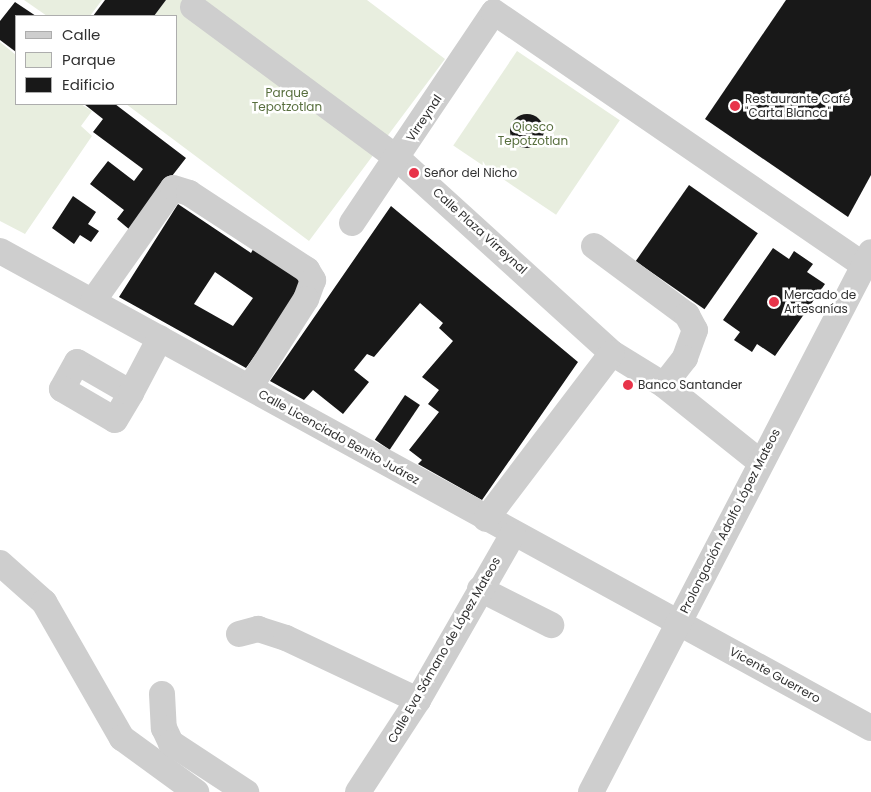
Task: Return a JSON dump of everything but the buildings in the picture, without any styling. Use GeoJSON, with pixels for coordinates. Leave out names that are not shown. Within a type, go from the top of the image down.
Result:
{"type":"FeatureCollection","features":[{"type":"Feature","properties":{"kind":"street","name":"Calle Plaza Virreynal"},"geometry":{"type":"LineString","coordinates":[[193,7],[397,158],[612,352],[664,386],[760,462]]}},
{"type":"Feature","properties":{"kind":"street","name":"Virreynal"},"geometry":{"type":"LineString","coordinates":[[352,223],[494,12],[867,258]]}},
{"type":"Feature","properties":{"kind":"street"},"geometry":{"type":"LineString","coordinates":[[93,301],[173,188],[189,193],[307,270],[313,280],[306,299],[250,387]]}},
{"type":"Feature","properties":{"kind":"street"},"geometry":{"type":"LineString","coordinates":[[594,246],[687,315],[695,330],[685,358],[664,386]]}},
{"type":"Feature","properties":{"kind":"street","name":"Calle Licenciado Benito Juárez"},"geometry":{"type":"LineString","coordinates":[[0,251],[250,387],[513,534],[678,621]]}},
{"type":"Feature","properties":{"kind":"street","name":"Prolongación Adolfo López Mateos"},"geometry":{"type":"LineString","coordinates":[[591,792],[867,258]]}},
{"type":"Feature","properties":{"kind":"street"},"geometry":{"type":"LineString","coordinates":[[131,392],[160,338]]}},
{"type":"Feature","properties":{"kind":"street"},"geometry":{"type":"LineString","coordinates":[[486,519],[612,352]]}},
{"type":"Feature","properties":{"kind":"street","name":"Calle Eva Sámano de López Mateos"},"geometry":{"type":"LineString","coordinates":[[358,792],[418,700],[513,534]]}},
{"type":"Feature","properties":{"kind":"street"},"geometry":{"type":"LineString","coordinates":[[0,563],[44,602],[122,738],[196,792]]}},
{"type":"Feature","properties":{"kind":"street"},"geometry":{"type":"LineString","coordinates":[[480,589],[551,625]]}},
{"type":"Feature","properties":{"kind":"street","name":"Vicente Guerrero"},"geometry":{"type":"LineString","coordinates":[[678,621],[871,728]]}},
{"type":"Feature","properties":{"kind":"street"},"geometry":{"type":"LineString","coordinates":[[239,634],[258,630],[286,638],[418,700]]}},
{"type":"Feature","properties":{"kind":"street"},"geometry":{"type":"LineString","coordinates":[[162,694],[164,728],[171,743],[246,792]]}},
{"type":"Feature","properties":{"kind":"green space"},"geometry":{"type":"Polygon","coordinates":[[[24,0],[102,0],[91,15],[46,15],[24,0]]]}},
{"type":"Feature","properties":{"kind":"green space","name":"Parque Tepotzotlan"},"geometry":{"type":"Polygon","coordinates":[[[166,0],[367,0],[445,59],[309,241],[127,105],[178,105],[178,15],[155,15],[166,0]]]}},
{"type":"Feature","properties":{"kind":"green space"},"geometry":{"type":"Polygon","coordinates":[[[0,42],[15,54],[15,105],[83,105],[92,111],[81,126],[92,136],[25,234],[0,221],[0,42]]]}},
{"type":"Feature","properties":{"kind":"green space","name":"Qiosco Tepotzotlan"},"geometry":{"type":"Polygon","coordinates":[[[517,51],[620,120],[556,215],[453,146],[517,51]]]}},
{"type":"Feature","properties":{"kind":"place","name":"Restaurante Café \"Carta Blanca\""},"geometry":{"type":"Point","coordinates":[735,106]}},
{"type":"Feature","properties":{"kind":"place","name":"Señor del Nicho"},"geometry":{"type":"Point","coordinates":[414,173]}},
{"type":"Feature","properties":{"kind":"place","name":"Mercado de Artesanías"},"geometry":{"type":"Point","coordinates":[774,302]}},
{"type":"Feature","properties":{"kind":"place","name":"Banco Santander"},"geometry":{"type":"Point","coordinates":[628,385]}}]}
